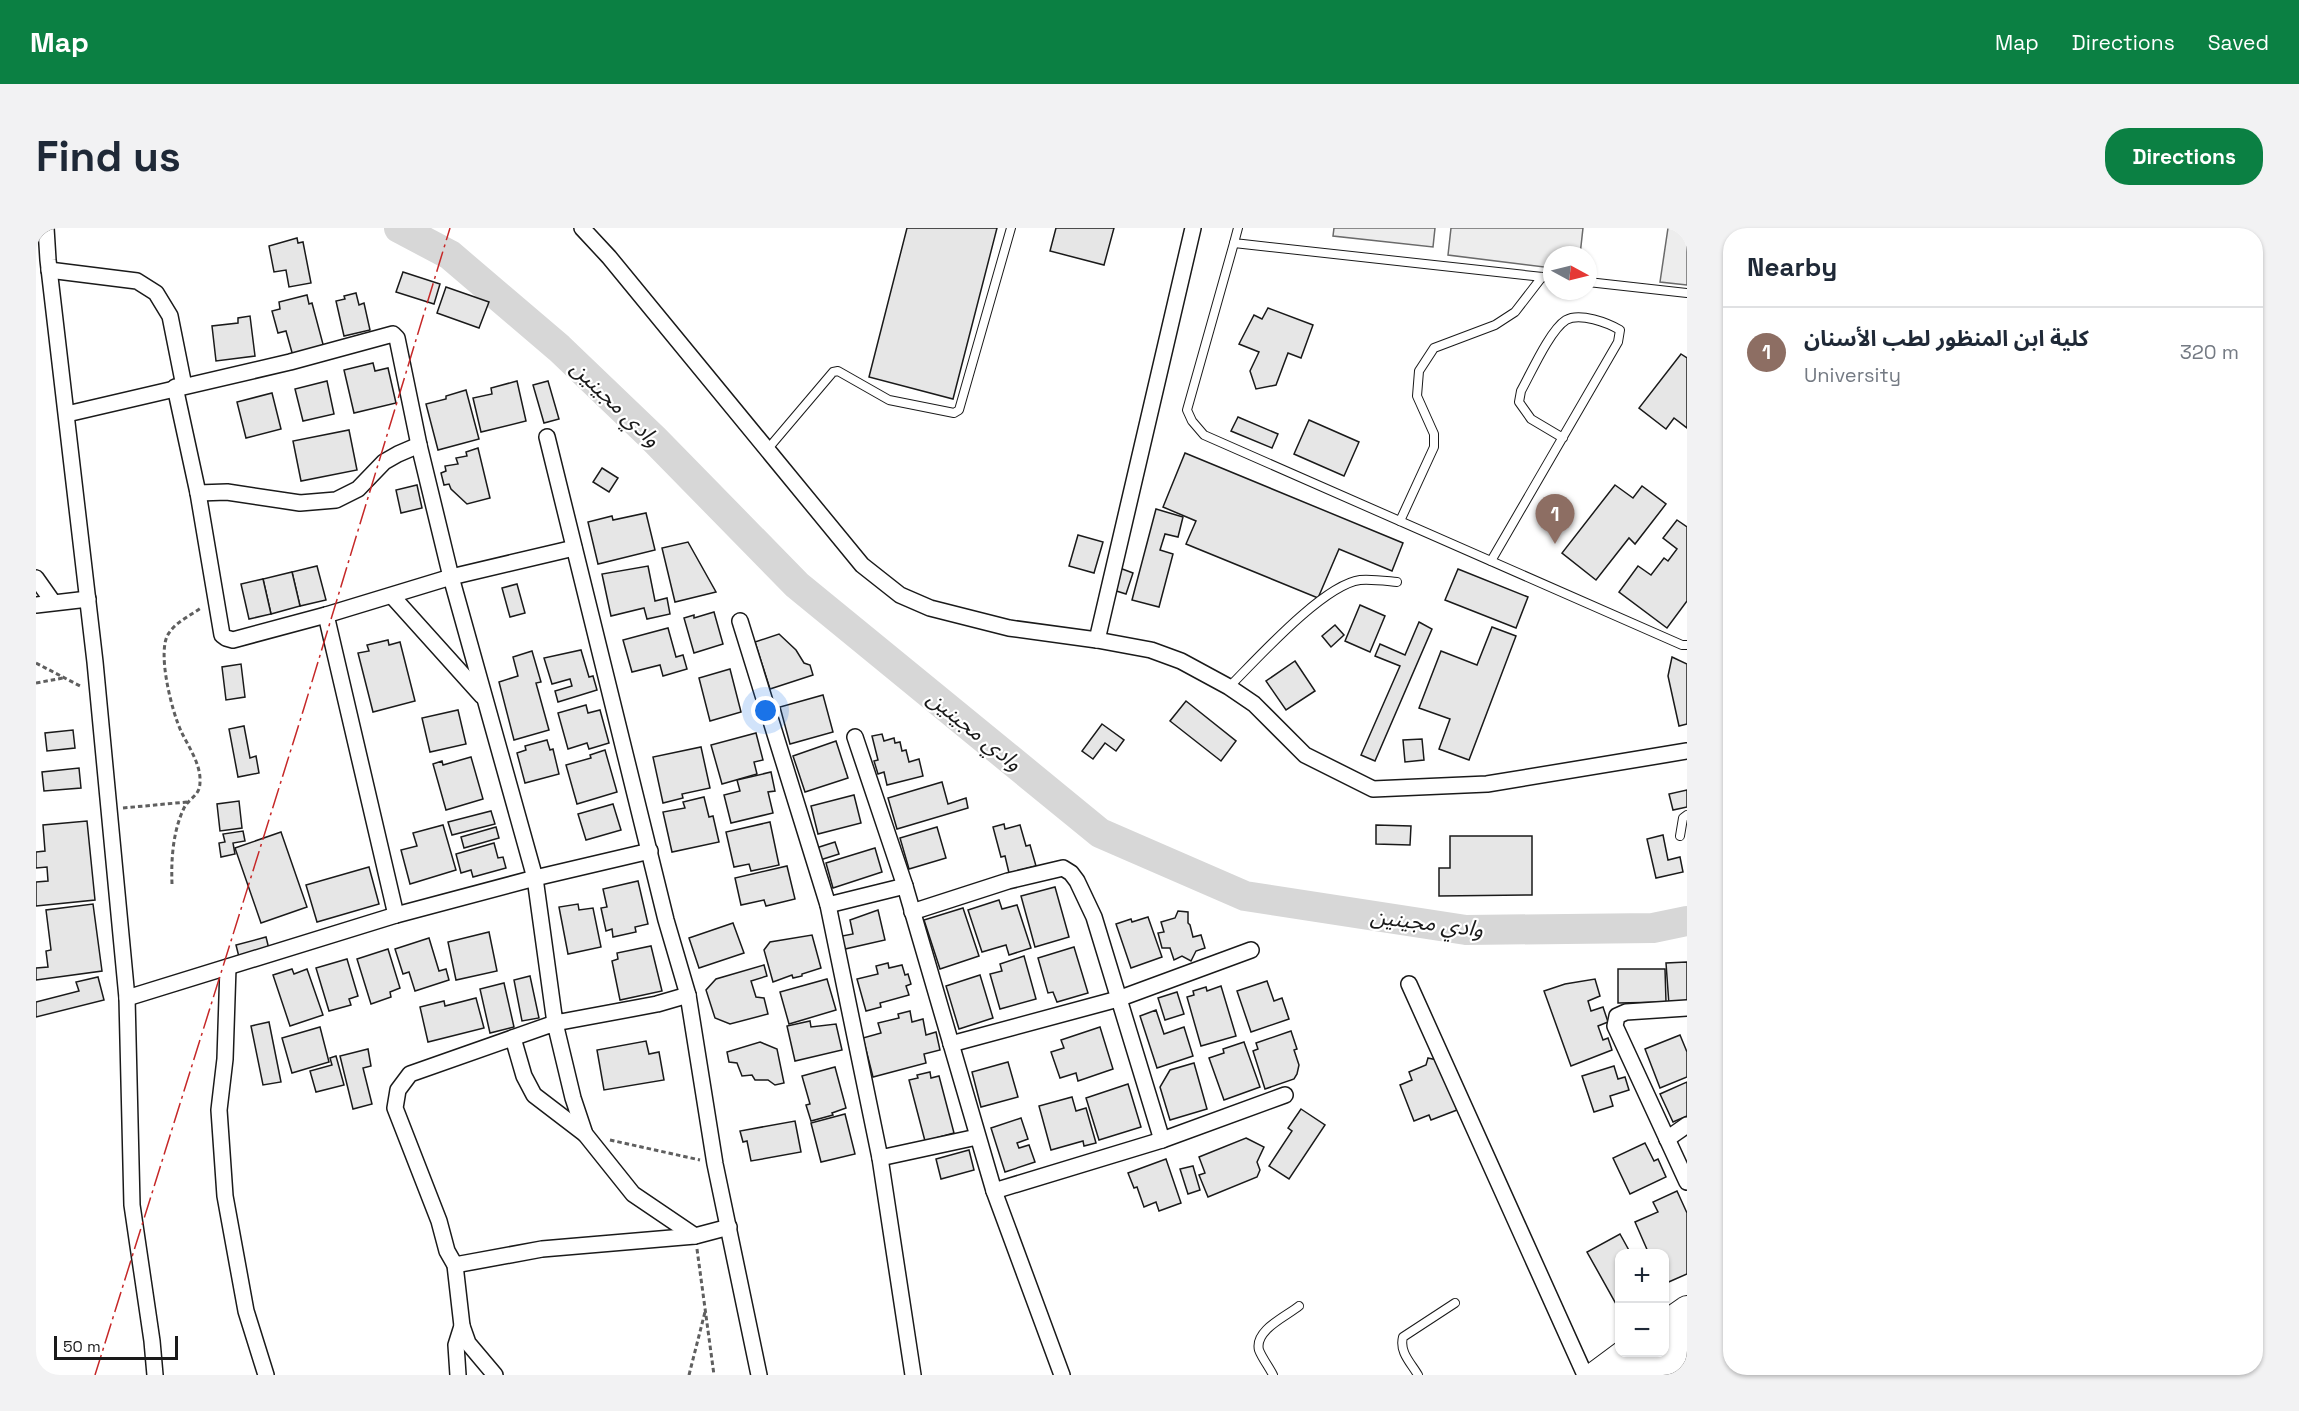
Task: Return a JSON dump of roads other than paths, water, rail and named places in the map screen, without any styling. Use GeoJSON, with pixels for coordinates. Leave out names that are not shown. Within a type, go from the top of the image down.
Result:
{"type":"FeatureCollection","features":[{"type":"Feature","properties":{"kind":"highway"},"geometry":{"type":"LineString","coordinates":[[1669,1322],[1687,1308]]}},
{"type":"Feature","properties":{"kind":"highway"},"geometry":{"type":"LineString","coordinates":[[1669,1346],[1687,1333]]}},
{"type":"Feature","properties":{"kind":"highway"},"geometry":{"type":"LineString","coordinates":[[1595,1375],[1620,1357]]}},
{"type":"Feature","properties":{"kind":"highway"},"geometry":{"type":"LineString","coordinates":[[1628,1375],[1654,1357]]}},
{"type":"Feature","properties":{"kind":"highway"},"geometry":{"type":"LineString","coordinates":[[1662,1375],[1687,1359]]}},
{"type":"Feature","properties":{"kind":"street"},"geometry":{"type":"LineString","coordinates":[[46,228],[44,264],[67,414],[110,810],[127,998],[132,1205],[155,1375]]}},
{"type":"Feature","properties":{"kind":"street"},"geometry":{"type":"LineString","coordinates":[[582,228],[636,290],[862,565],[900,595],[930,608],[1009,628],[1151,650],[1181,661],[1229,687],[1254,704],[1305,755],[1373,789],[1488,784],[1687,751]]}},
{"type":"Feature","properties":{"kind":"street"},"geometry":{"type":"LineString","coordinates":[[1097,640],[1193,228]]}},
{"type":"Feature","properties":{"kind":"street"},"geometry":{"type":"LineString","coordinates":[[44,264],[138,281],[156,293],[170,316],[179,386],[222,635],[226,639],[233,640],[326,615],[451,577],[574,548]]}},
{"type":"Feature","properties":{"kind":"street"},"geometry":{"type":"LineString","coordinates":[[67,414],[179,386],[290,362],[393,334],[397,338],[419,445],[451,577],[535,878],[555,1023],[573,1098],[585,1134]]}},
{"type":"Feature","properties":{"kind":"street"},"geometry":{"type":"LineString","coordinates":[[547,438],[688,995],[715,1164],[759,1375]]}},
{"type":"Feature","properties":{"kind":"street"},"geometry":{"type":"LineString","coordinates":[[198,493],[227,492],[300,503],[336,500],[358,489],[384,462],[419,445]]}},
{"type":"Feature","properties":{"kind":"street"},"geometry":{"type":"LineString","coordinates":[[36,578],[53,602]]}},
{"type":"Feature","properties":{"kind":"street"},"geometry":{"type":"LineString","coordinates":[[392,596],[485,700]]}},
{"type":"Feature","properties":{"kind":"street"},"geometry":{"type":"LineString","coordinates":[[36,605],[88,599]]}},
{"type":"Feature","properties":{"kind":"street"},"geometry":{"type":"LineString","coordinates":[[326,615],[396,915]]}},
{"type":"Feature","properties":{"kind":"street"},"geometry":{"type":"LineString","coordinates":[[740,621],[828,905],[880,1158],[913,1375]]}},
{"type":"Feature","properties":{"kind":"street"},"geometry":{"type":"LineString","coordinates":[[855,737],[905,886],[994,1191],[1062,1375]]}},
{"type":"Feature","properties":{"kind":"street"},"geometry":{"type":"LineString","coordinates":[[127,998],[396,915],[535,878],[650,851]]}},
{"type":"Feature","properties":{"kind":"street"},"geometry":{"type":"LineString","coordinates":[[912,912],[1008,880],[1063,868],[1071,873],[1094,917],[1162,1140]]}},
{"type":"Feature","properties":{"kind":"street"},"geometry":{"type":"LineString","coordinates":[[828,905],[905,886]]}},
{"type":"Feature","properties":{"kind":"street"},"geometry":{"type":"LineString","coordinates":[[951,1044],[1118,999],[1251,950]]}},
{"type":"Feature","properties":{"kind":"street"},"geometry":{"type":"LineString","coordinates":[[228,967],[225,1059],[219,1110],[225,1196],[246,1311],[266,1375]]}},
{"type":"Feature","properties":{"kind":"street"},"geometry":{"type":"LineString","coordinates":[[1409,984],[1585,1375]]}},
{"type":"Feature","properties":{"kind":"street"},"geometry":{"type":"LineString","coordinates":[[495,1375],[468,1343],[462,1326],[455,1265],[447,1251],[439,1221],[395,1108],[398,1090],[410,1074],[555,1023],[657,1004],[688,995]]}},
{"type":"Feature","properties":{"kind":"street"},"geometry":{"type":"LineString","coordinates":[[1687,1008],[1626,1012],[1617,1016],[1615,1026],[1687,1182]]}},
{"type":"Feature","properties":{"kind":"street"},"geometry":{"type":"LineString","coordinates":[[513,1038],[524,1076],[534,1095],[585,1134],[633,1194],[695,1236]]}},
{"type":"Feature","properties":{"kind":"street"},"geometry":{"type":"LineString","coordinates":[[994,1191],[1162,1140],[1285,1095]]}},
{"type":"Feature","properties":{"kind":"street"},"geometry":{"type":"LineString","coordinates":[[1667,1139],[1687,1125]]}},
{"type":"Feature","properties":{"kind":"street"},"geometry":{"type":"LineString","coordinates":[[880,1158],[977,1137]]}},
{"type":"Feature","properties":{"kind":"street"},"geometry":{"type":"LineString","coordinates":[[455,1265],[542,1249],[695,1236],[729,1227]]}},
{"type":"Feature","properties":{"kind":"street"},"geometry":{"type":"LineString","coordinates":[[458,1375],[456,1345],[462,1326]]}},
{"type":"Feature","properties":{"kind":"lane"},"geometry":{"type":"LineString","coordinates":[[766,451],[833,372],[838,371],[889,400],[954,413],[959,410],[1011,228]]}},
{"type":"Feature","properties":{"kind":"lane"},"geometry":{"type":"LineString","coordinates":[[1238,228],[1187,410],[1192,421],[1204,435],[1682,645],[1687,645]]}},
{"type":"Feature","properties":{"kind":"lane"},"geometry":{"type":"LineString","coordinates":[[1234,243],[1542,277]]}},
{"type":"Feature","properties":{"kind":"lane"},"geometry":{"type":"LineString","coordinates":[[1400,521],[1434,447],[1434,434],[1417,396],[1419,371],[1434,348],[1495,326],[1515,312],[1542,277]]}},
{"type":"Feature","properties":{"kind":"lane"},"geometry":{"type":"LineString","coordinates":[[1597,283],[1687,293]]}},
{"type":"Feature","properties":{"kind":"lane"},"geometry":{"type":"LineString","coordinates":[[1491,561],[1563,438],[1618,342],[1620,330],[1610,324],[1579,318],[1568,319],[1557,328],[1521,391],[1519,402],[1531,418],[1563,438]]}},
{"type":"Feature","properties":{"kind":"lane"},"geometry":{"type":"LineString","coordinates":[[1229,687],[1277,639],[1336,590],[1359,580],[1397,582]]}},
{"type":"Feature","properties":{"kind":"lane"},"geometry":{"type":"LineString","coordinates":[[1680,836],[1683,818],[1687,815]]}},
{"type":"Feature","properties":{"kind":"lane"},"geometry":{"type":"LineString","coordinates":[[1418,1375],[1403,1352],[1403,1337],[1455,1303]]}},
{"type":"Feature","properties":{"kind":"lane"},"geometry":{"type":"LineString","coordinates":[[1273,1375],[1259,1350],[1259,1340],[1263,1332],[1299,1306]]}},
{"type":"Feature","properties":{"kind":"waterway","name":"وادي مجينين"},"geometry":{"type":"LineString","coordinates":[[399,228],[450,255],[559,348],[653,438],[797,585],[1100,833],[1245,896],[1466,930],[1653,928],[1687,921]]}},
{"type":"Feature","properties":{"kind":"place","name":"كلية ابن المنظور لطب الأسنان"},"geometry":{"type":"Point","coordinates":[1555,544]}}]}
